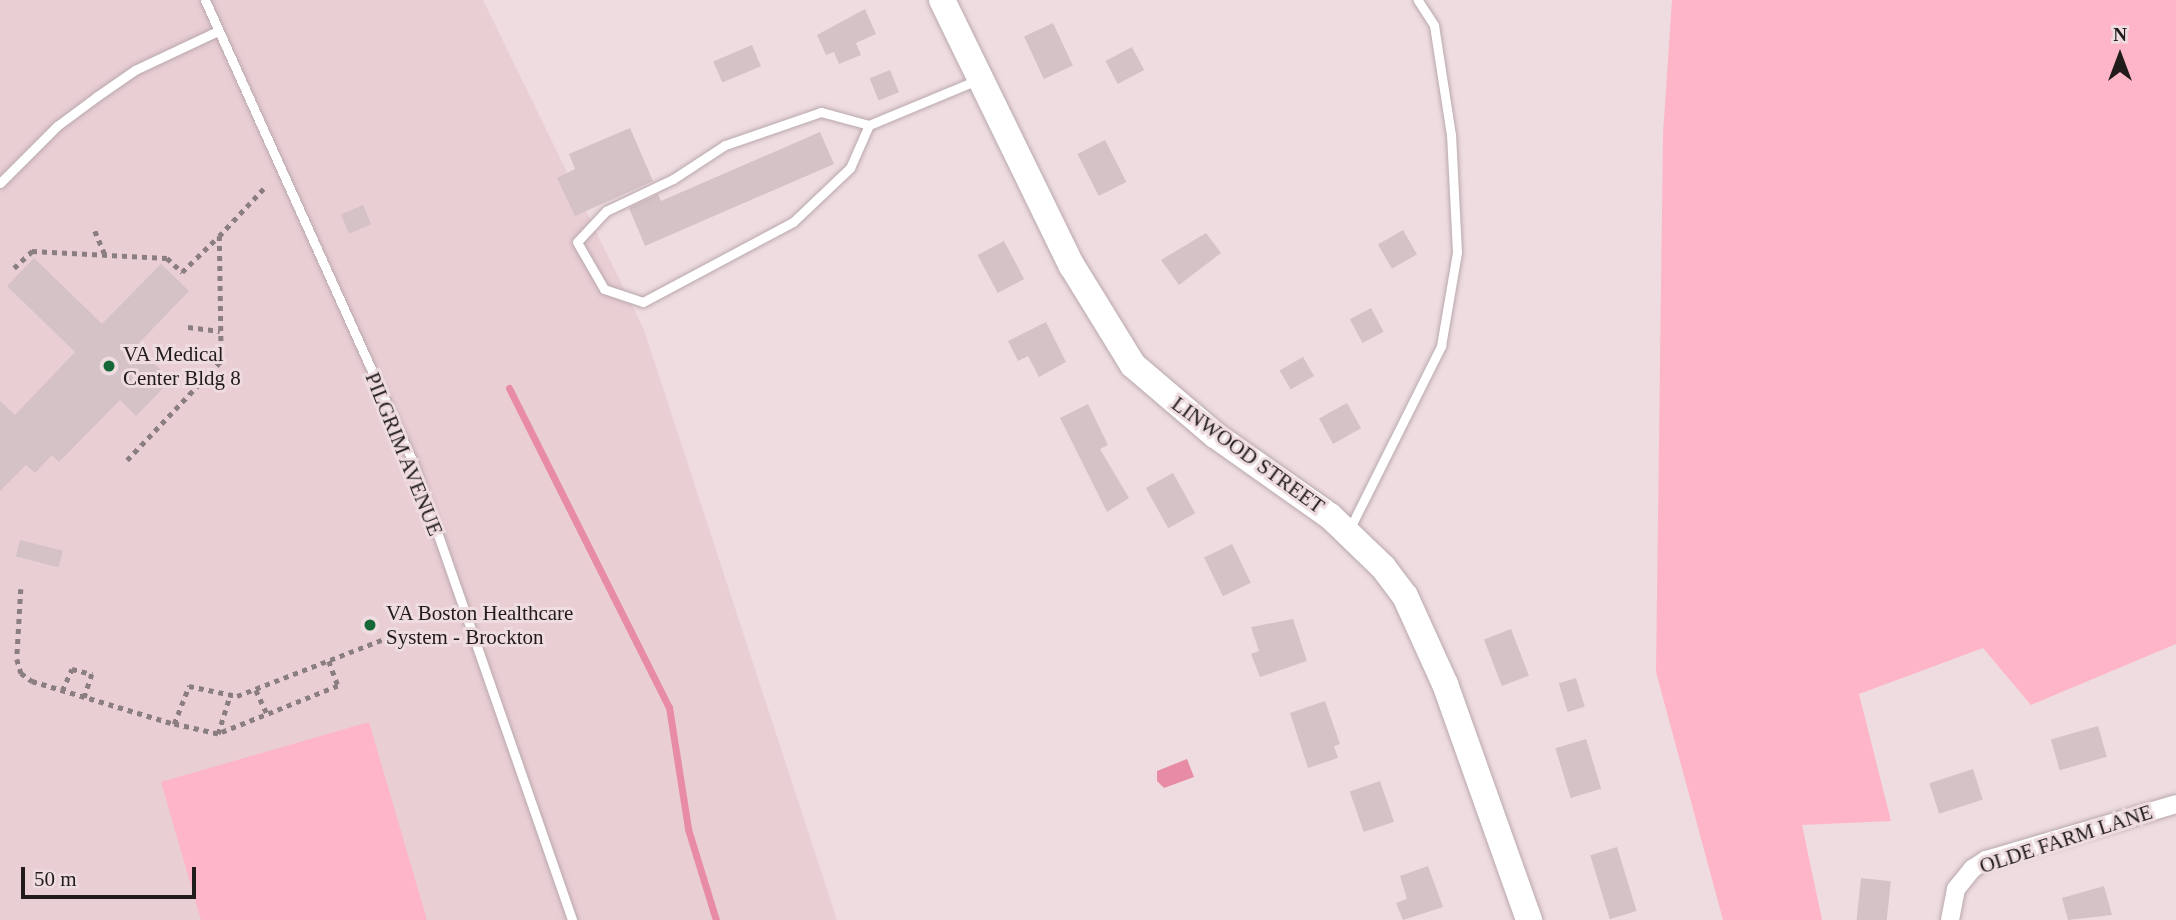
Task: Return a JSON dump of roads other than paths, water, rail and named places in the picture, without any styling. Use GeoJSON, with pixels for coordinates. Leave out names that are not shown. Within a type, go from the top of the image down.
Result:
{"type":"FeatureCollection","features":[{"type":"Feature","properties":{"kind":"street","name":"LINWOOD STREET"},"geometry":{"type":"LineString","coordinates":[[942,0],[977,80],[1072,265],[1133,365],[1215,435],[1349,531],[1383,567],[1416,616],[1445,684],[1529,920]]}},
{"type":"Feature","properties":{"kind":"street","name":"OLDE FARM LANE"},"geometry":{"type":"LineString","coordinates":[[1950,920],[1955,889],[1972,869],[1986,860],[2176,804]]}},
{"type":"Feature","properties":{"kind":"lane","name":"PILGRIM AVENUE"},"geometry":{"type":"LineString","coordinates":[[205,0],[412,460],[572,920]]}},
{"type":"Feature","properties":{"kind":"lane"},"geometry":{"type":"LineString","coordinates":[[1349,531],[1441,346],[1457,252],[1451,135],[1434,25],[1418,0]]}},
{"type":"Feature","properties":{"kind":"lane"},"geometry":{"type":"LineString","coordinates":[[0,183],[57,126],[96,97],[135,70],[218,31]]}},
{"type":"Feature","properties":{"kind":"lane"},"geometry":{"type":"LineString","coordinates":[[869,125],[850,168],[793,222],[643,302],[604,289],[578,242],[606,211],[673,179],[725,145],[821,112],[869,125],[977,80]]}},
{"type":"Feature","properties":{"kind":"waterway"},"geometry":{"type":"LineString","coordinates":[[509,388],[669,707],[688,829],[716,920]]}},
{"type":"Feature","properties":{"kind":"place","name":"VA Medical Center Bldg 8"},"geometry":{"type":"Point","coordinates":[109,366]}},
{"type":"Feature","properties":{"kind":"place","name":"VA Boston Healthcare System - Brockton"},"geometry":{"type":"Point","coordinates":[370,625]}}]}
